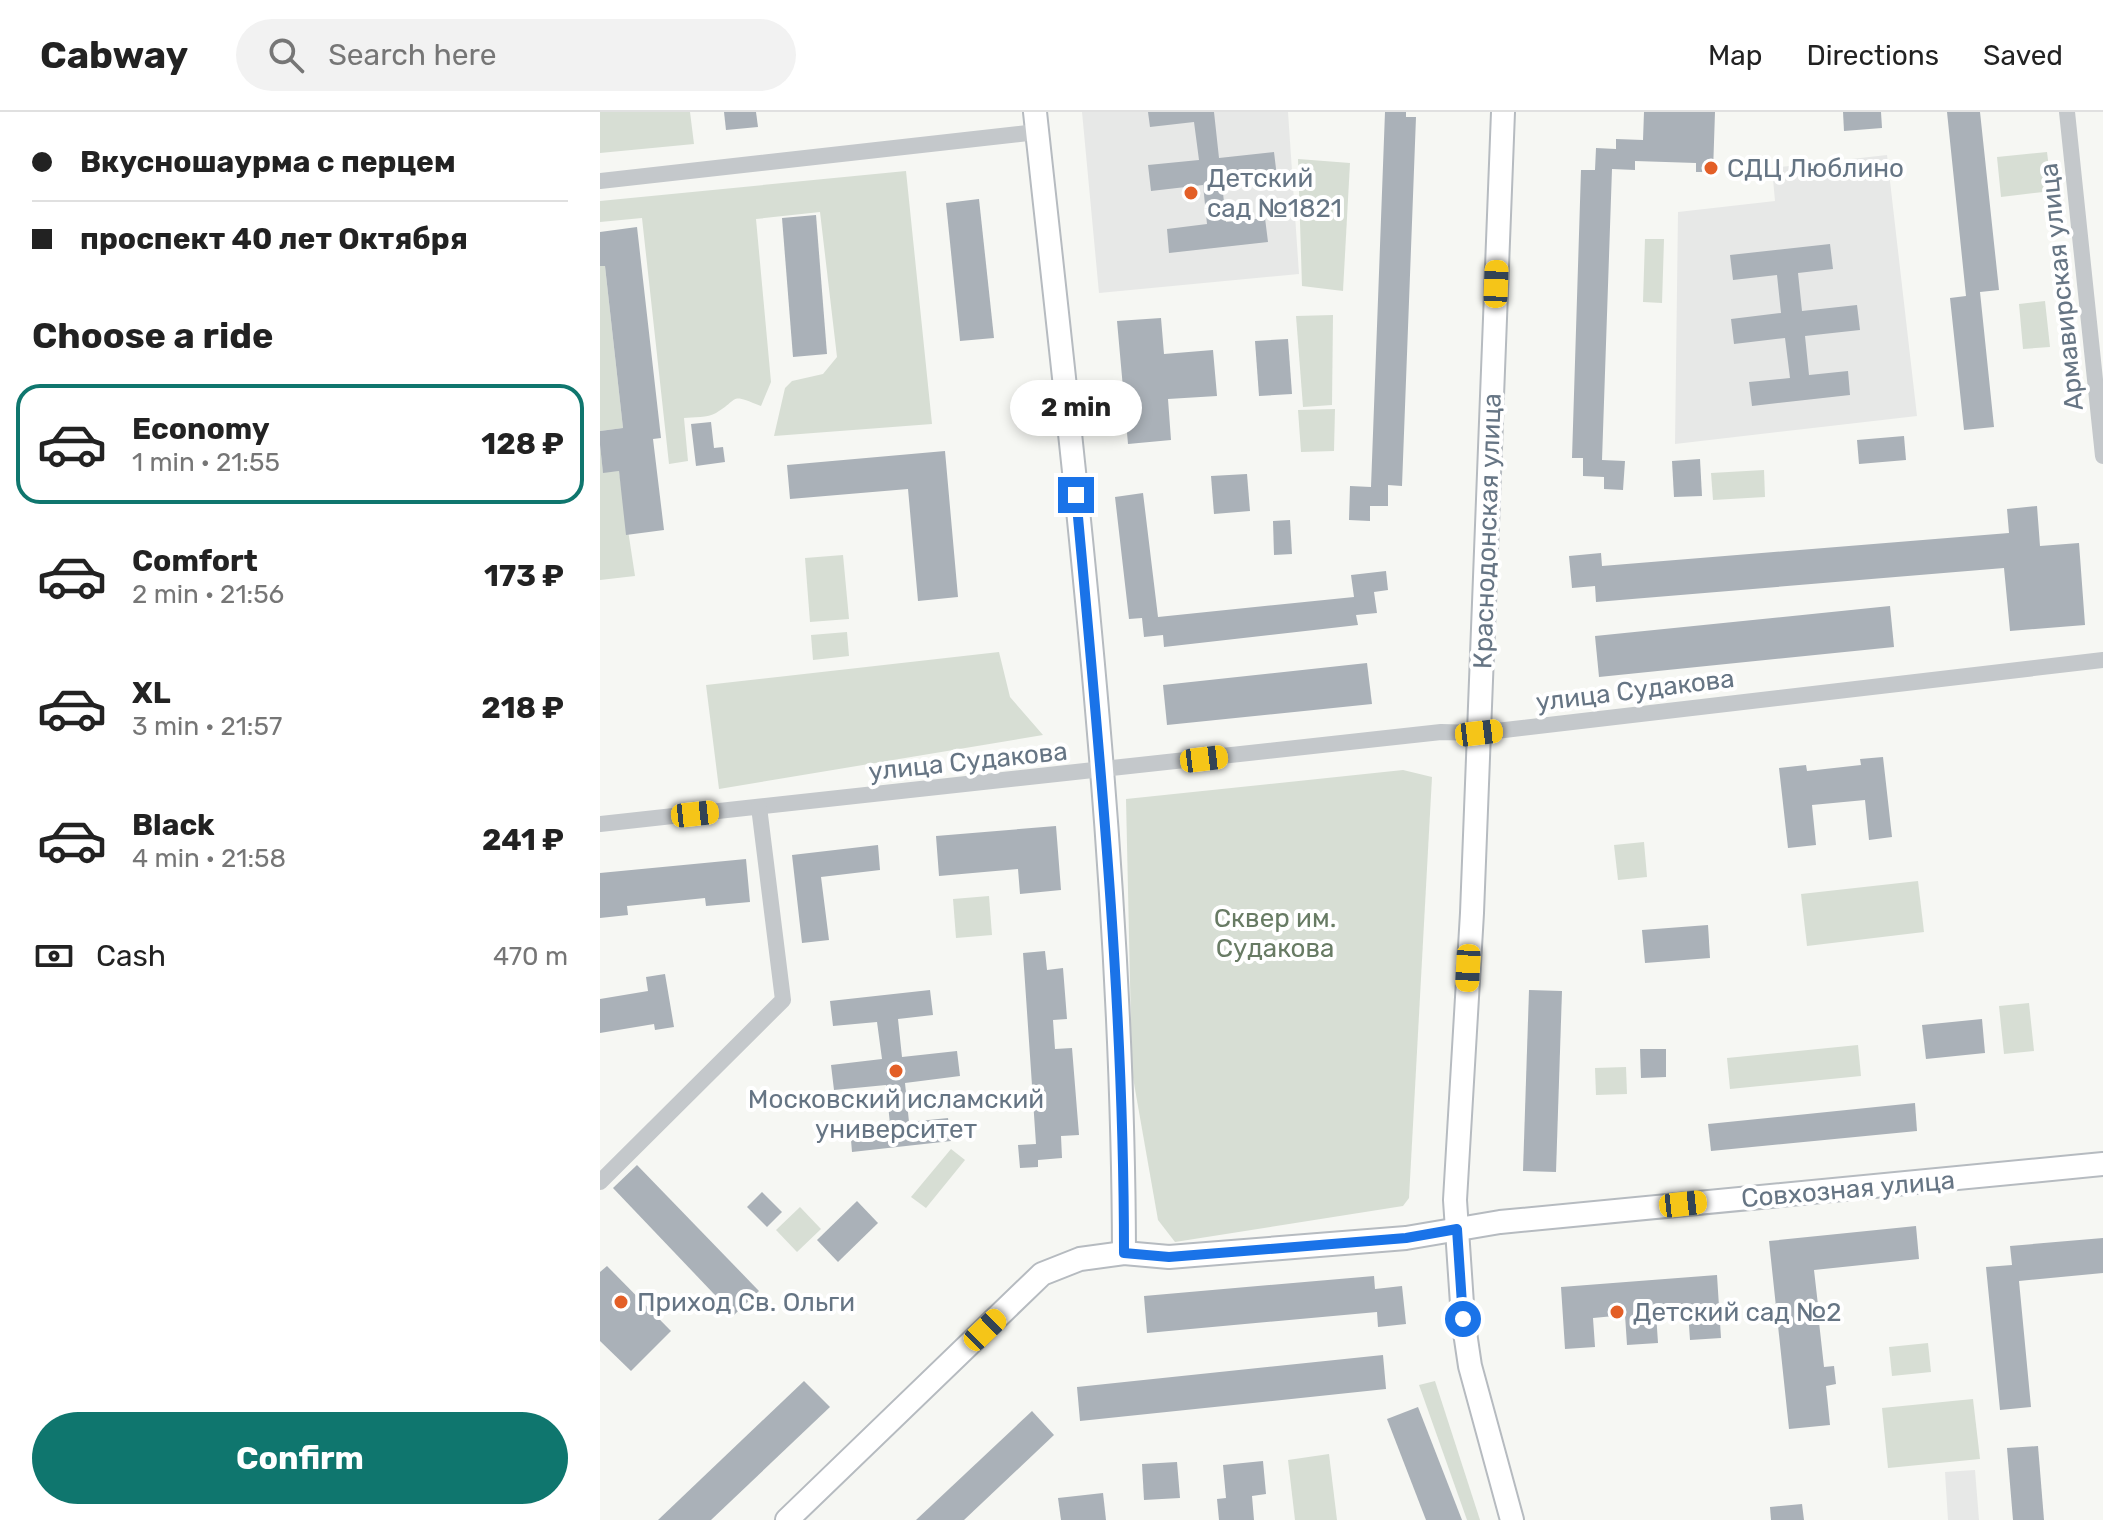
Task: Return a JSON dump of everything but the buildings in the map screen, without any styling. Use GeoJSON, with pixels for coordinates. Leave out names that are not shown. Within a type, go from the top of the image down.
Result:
{"type":"FeatureCollection","features":[{"type":"Feature","properties":{"kind":"street","name":"Краснодонская улица"},"geometry":{"type":"LineString","coordinates":[[1503,112],[1479,733],[1455,1200],[1463,1319],[1470,1366],[1512,1520]]}},
{"type":"Feature","properties":{"kind":"street","name":"Армавирская улица"},"geometry":{"type":"LineString","coordinates":[[2067,112],[2103,456]]}},
{"type":"Feature","properties":{"kind":"street"},"geometry":{"type":"LineString","coordinates":[[600,181],[1036,122],[1102,771],[1124,1094],[1124,1253]]}},
{"type":"Feature","properties":{"kind":"street","name":"улица Судакова"},"geometry":{"type":"LineString","coordinates":[[600,824],[1441,732],[1479,733],[2103,660]]}},
{"type":"Feature","properties":{"kind":"street"},"geometry":{"type":"LineString","coordinates":[[600,1182],[783,1000],[759,807]]}},
{"type":"Feature","properties":{"kind":"street","name":"Совхозная улица"},"geometry":{"type":"LineString","coordinates":[[787,1520],[1042,1274],[1080,1259],[1124,1253],[1169,1257],[1406,1238],[1500,1222],[2103,1164]]}},
{"type":"Feature","properties":{"kind":"shaded area","name":"Детский сад №1821"},"geometry":{"type":"Polygon","coordinates":[[[1082,112],[1288,112],[1299,274],[1099,293],[1082,112]]]}},
{"type":"Feature","properties":{"kind":"shaded area"},"geometry":{"type":"Polygon","coordinates":[[[1887,155],[1917,416],[1675,444],[1678,212],[1775,201],[1772,168],[1887,155]]]}},
{"type":"Feature","properties":{"kind":"shaded area"},"geometry":{"type":"Polygon","coordinates":[[[1975,1470],[1979,1520],[1948,1520],[1945,1472],[1975,1470]]]}},
{"type":"Feature","properties":{"kind":"green space"},"geometry":{"type":"Polygon","coordinates":[[[600,112],[690,112],[694,144],[600,153],[600,112]]]}},
{"type":"Feature","properties":{"kind":"green space"},"geometry":{"type":"Polygon","coordinates":[[[2047,152],[2052,191],[2001,197],[1997,157],[2047,152]]]}},
{"type":"Feature","properties":{"kind":"green space"},"geometry":{"type":"Polygon","coordinates":[[[1298,159],[1350,163],[1343,291],[1302,286],[1298,159]]]}},
{"type":"Feature","properties":{"kind":"green space"},"geometry":{"type":"Polygon","coordinates":[[[906,171],[932,424],[774,436],[785,388],[792,381],[823,374],[837,357],[820,212],[756,219],[771,382],[761,406],[736,399],[713,415],[684,418],[688,461],[669,464],[642,218],[600,222],[600,201],[906,171]]]}},
{"type":"Feature","properties":{"kind":"green space"},"geometry":{"type":"Polygon","coordinates":[[[1645,239],[1664,239],[1662,303],[1643,302],[1645,239]]]}},
{"type":"Feature","properties":{"kind":"green space"},"geometry":{"type":"Polygon","coordinates":[[[600,266],[605,266],[623,428],[600,431],[600,266]]]}},
{"type":"Feature","properties":{"kind":"green space"},"geometry":{"type":"Polygon","coordinates":[[[2045,301],[2050,347],[2023,349],[2019,304],[2045,301]]]}},
{"type":"Feature","properties":{"kind":"green space"},"geometry":{"type":"Polygon","coordinates":[[[1333,315],[1332,405],[1303,407],[1296,316],[1333,315]]]}},
{"type":"Feature","properties":{"kind":"green space"},"geometry":{"type":"Polygon","coordinates":[[[1335,409],[1334,451],[1301,452],[1298,410],[1335,409]]]}},
{"type":"Feature","properties":{"kind":"green space"},"geometry":{"type":"Polygon","coordinates":[[[600,445],[603,472],[619,471],[635,576],[600,580],[600,445]]]}},
{"type":"Feature","properties":{"kind":"green space"},"geometry":{"type":"Polygon","coordinates":[[[1764,470],[1765,497],[1713,500],[1711,473],[1764,470]]]}},
{"type":"Feature","properties":{"kind":"green space"},"geometry":{"type":"Polygon","coordinates":[[[843,555],[849,619],[810,622],[805,558],[843,555]]]}},
{"type":"Feature","properties":{"kind":"green space"},"geometry":{"type":"Polygon","coordinates":[[[847,632],[849,656],[813,660],[811,635],[847,632]]]}},
{"type":"Feature","properties":{"kind":"green space"},"geometry":{"type":"Polygon","coordinates":[[[999,652],[1010,697],[1043,735],[719,789],[706,685],[999,652]]]}},
{"type":"Feature","properties":{"kind":"green space","name":"Сквер им. Судакова"},"geometry":{"type":"Polygon","coordinates":[[[1403,770],[1432,777],[1409,1198],[1403,1206],[1175,1242],[1158,1220],[1132,1072],[1126,799],[1403,770]]]}},
{"type":"Feature","properties":{"kind":"green space"},"geometry":{"type":"Polygon","coordinates":[[[1644,842],[1647,877],[1618,880],[1614,845],[1644,842]]]}},
{"type":"Feature","properties":{"kind":"green space"},"geometry":{"type":"Polygon","coordinates":[[[1918,881],[1924,932],[1807,946],[1801,894],[1918,881]]]}},
{"type":"Feature","properties":{"kind":"green space"},"geometry":{"type":"Polygon","coordinates":[[[989,896],[992,935],[956,938],[953,899],[989,896]]]}},
{"type":"Feature","properties":{"kind":"green space"},"geometry":{"type":"Polygon","coordinates":[[[2029,1003],[2034,1051],[2004,1054],[1999,1006],[2029,1003]]]}},
{"type":"Feature","properties":{"kind":"green space"},"geometry":{"type":"Polygon","coordinates":[[[1858,1045],[1861,1076],[1730,1089],[1727,1058],[1858,1045]]]}},
{"type":"Feature","properties":{"kind":"green space"},"geometry":{"type":"Polygon","coordinates":[[[1626,1067],[1627,1094],[1596,1095],[1595,1068],[1626,1067]]]}},
{"type":"Feature","properties":{"kind":"green space"},"geometry":{"type":"Polygon","coordinates":[[[951,1149],[965,1160],[926,1208],[911,1197],[951,1149]]]}},
{"type":"Feature","properties":{"kind":"green space"},"geometry":{"type":"Polygon","coordinates":[[[800,1207],[821,1229],[797,1252],[776,1230],[800,1207]]]}},
{"type":"Feature","properties":{"kind":"green space"},"geometry":{"type":"Polygon","coordinates":[[[1928,1343],[1931,1372],[1892,1376],[1889,1347],[1928,1343]]]}},
{"type":"Feature","properties":{"kind":"green space"},"geometry":{"type":"Polygon","coordinates":[[[1435,1381],[1480,1520],[1467,1520],[1419,1385],[1435,1381]]]}},
{"type":"Feature","properties":{"kind":"green space"},"geometry":{"type":"Polygon","coordinates":[[[1973,1399],[1980,1459],[1888,1468],[1882,1408],[1973,1399]]]}},
{"type":"Feature","properties":{"kind":"green space"},"geometry":{"type":"Polygon","coordinates":[[[1329,1454],[1337,1520],[1295,1520],[1288,1460],[1329,1454]]]}},
{"type":"Feature","properties":{"kind":"place","name":"СДЦ Люблино"},"geometry":{"type":"Point","coordinates":[1711,168]}},
{"type":"Feature","properties":{"kind":"place","name":"Детский сад №1821"},"geometry":{"type":"Point","coordinates":[1191,193]}},
{"type":"Feature","properties":{"kind":"place","name":"Московский исламский университет"},"geometry":{"type":"Point","coordinates":[896,1071]}},
{"type":"Feature","properties":{"kind":"place","name":"Приход Св. Ольги"},"geometry":{"type":"Point","coordinates":[621,1302]}},
{"type":"Feature","properties":{"kind":"place","name":"Детский сад №2"},"geometry":{"type":"Point","coordinates":[1617,1312]}},
{"type":"Feature","properties":{"kind":"route"},"geometry":{"type":"LineString","coordinates":[[1076,495],[1101,748],[1124,1094],[1124,1253],[1169,1257],[1406,1238],[1457,1229],[1463,1319]]}}]}
